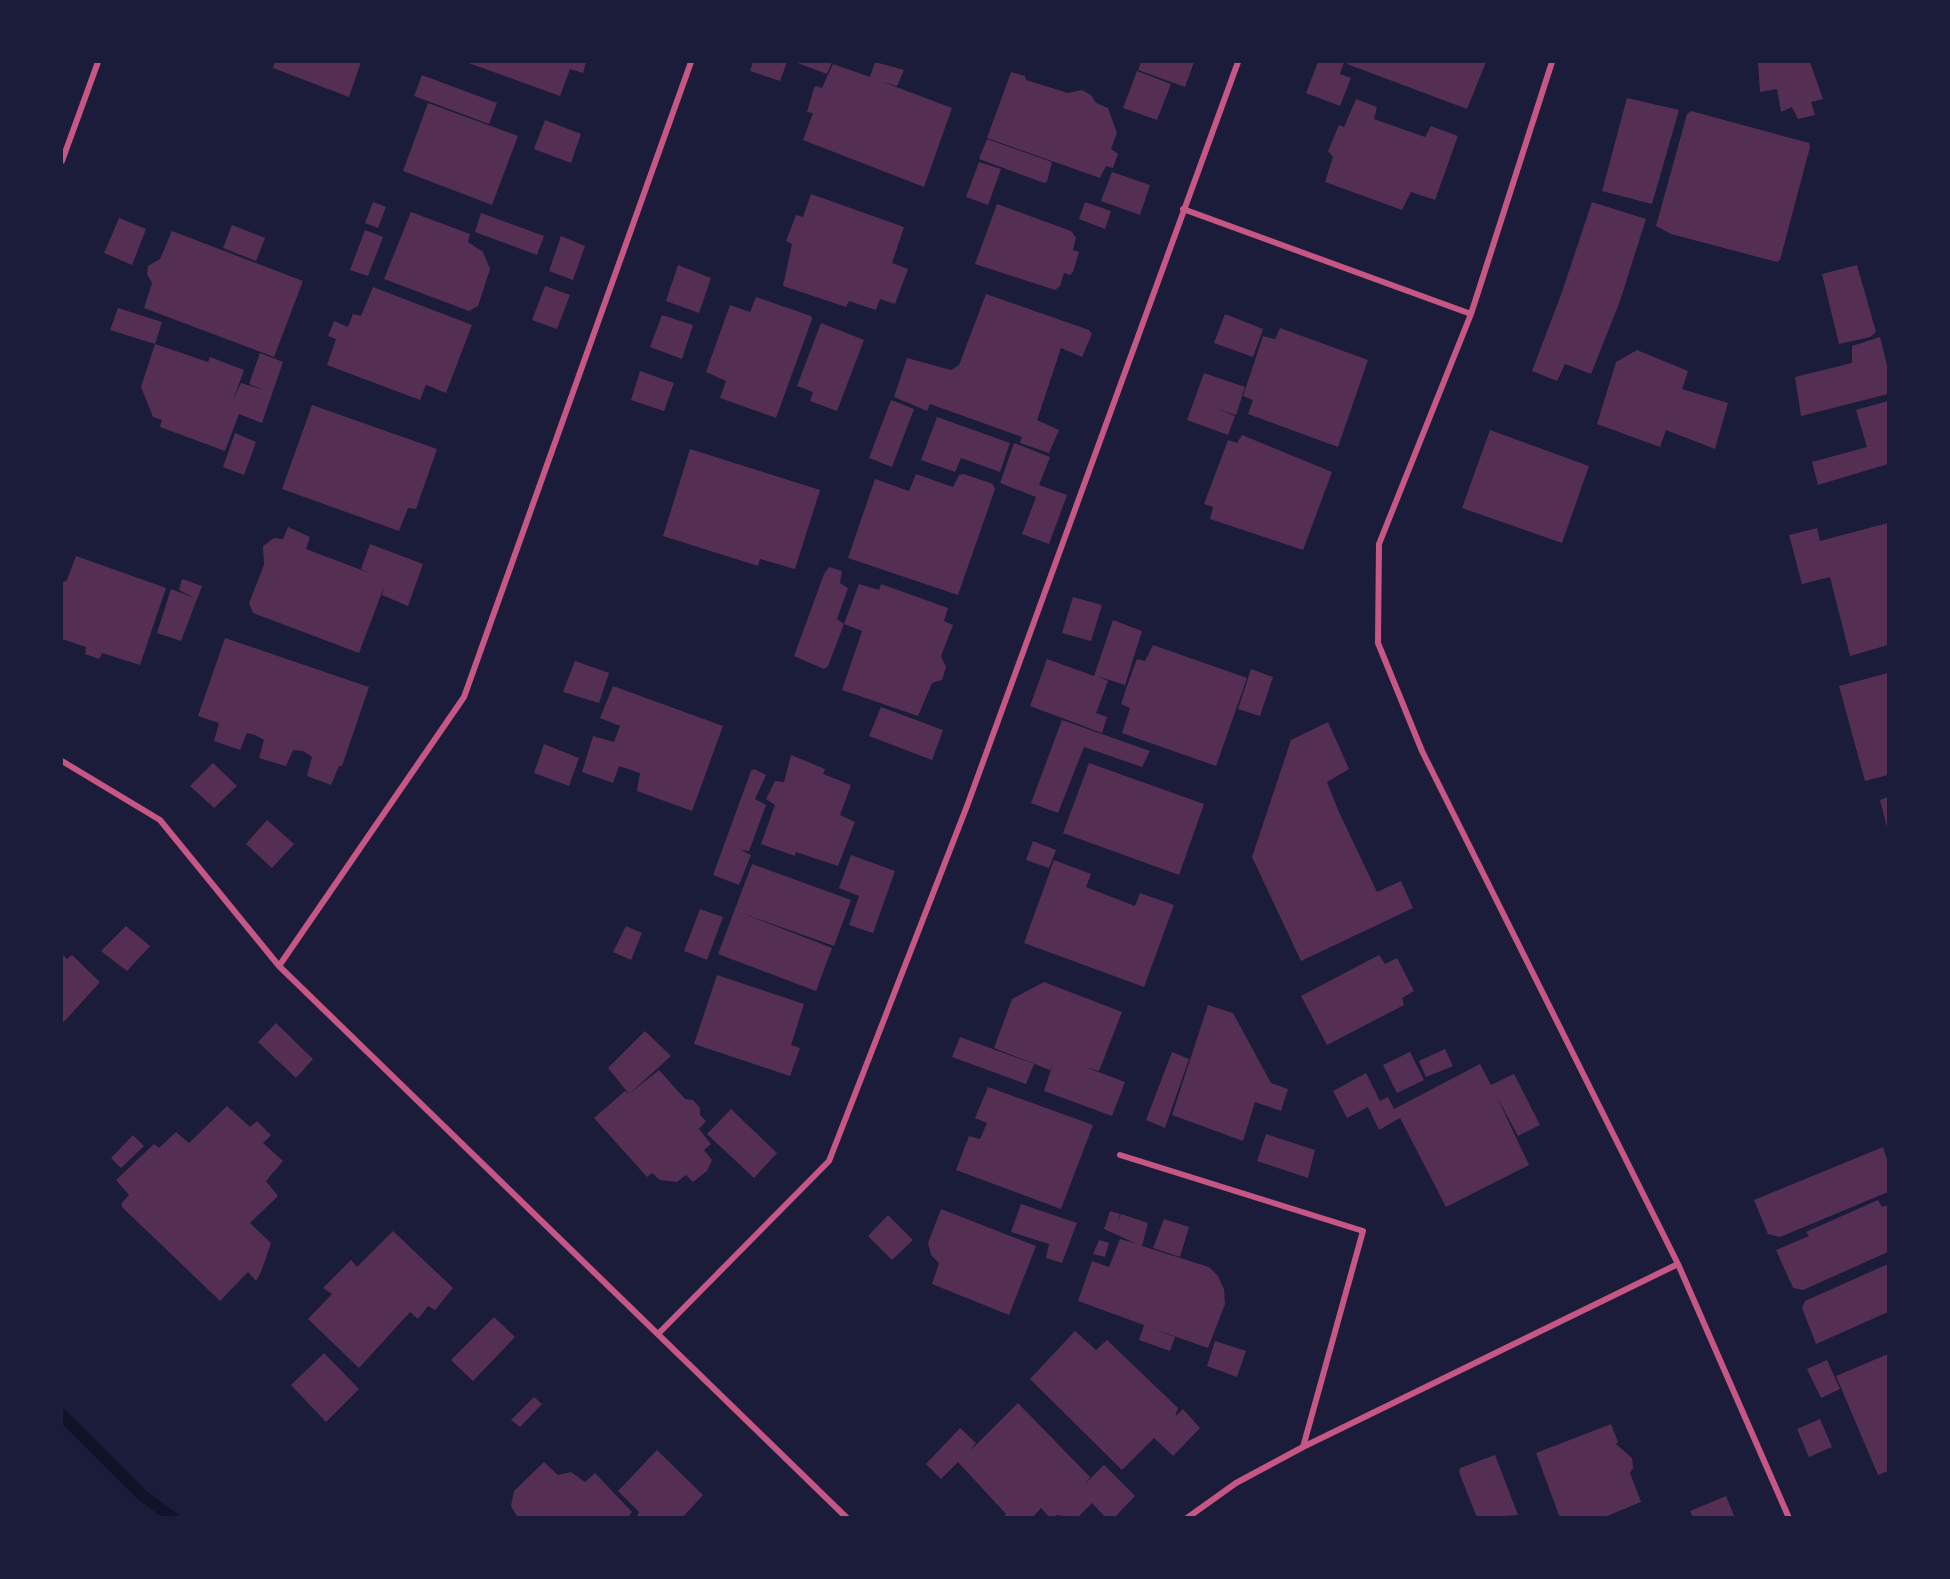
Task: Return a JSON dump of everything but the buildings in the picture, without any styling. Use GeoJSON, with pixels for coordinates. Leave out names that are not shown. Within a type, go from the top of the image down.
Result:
{"type":"FeatureCollection","features":[{"type":"Feature","properties":{"kind":"street"},"geometry":{"type":"LineString","coordinates":[[62,161],[98,62]]}},
{"type":"Feature","properties":{"kind":"street"},"geometry":{"type":"LineString","coordinates":[[279,966],[464,697],[692,62]]}},
{"type":"Feature","properties":{"kind":"street"},"geometry":{"type":"LineString","coordinates":[[658,1334],[829,1161],[967,806],[1238,62]]}},
{"type":"Feature","properties":{"kind":"street"},"geometry":{"type":"LineString","coordinates":[[1552,62],[1471,314],[1379,544],[1378,644],[1422,751],[1678,1264],[1789,1518]]}},
{"type":"Feature","properties":{"kind":"street"},"geometry":{"type":"LineString","coordinates":[[1183,210],[1471,314]]}},
{"type":"Feature","properties":{"kind":"street"},"geometry":{"type":"LineString","coordinates":[[62,761],[160,820],[279,966],[847,1518]]}},
{"type":"Feature","properties":{"kind":"street"},"geometry":{"type":"LineString","coordinates":[[1120,1155],[1363,1231],[1303,1447]]}},
{"type":"Feature","properties":{"kind":"street"},"geometry":{"type":"LineString","coordinates":[[1187,1518],[1236,1483],[1303,1447],[1678,1264]]}},
{"type":"Feature","properties":{"kind":"waterway"},"geometry":{"type":"LineString","coordinates":[[62,1415],[143,1496],[173,1518]]}}]}
